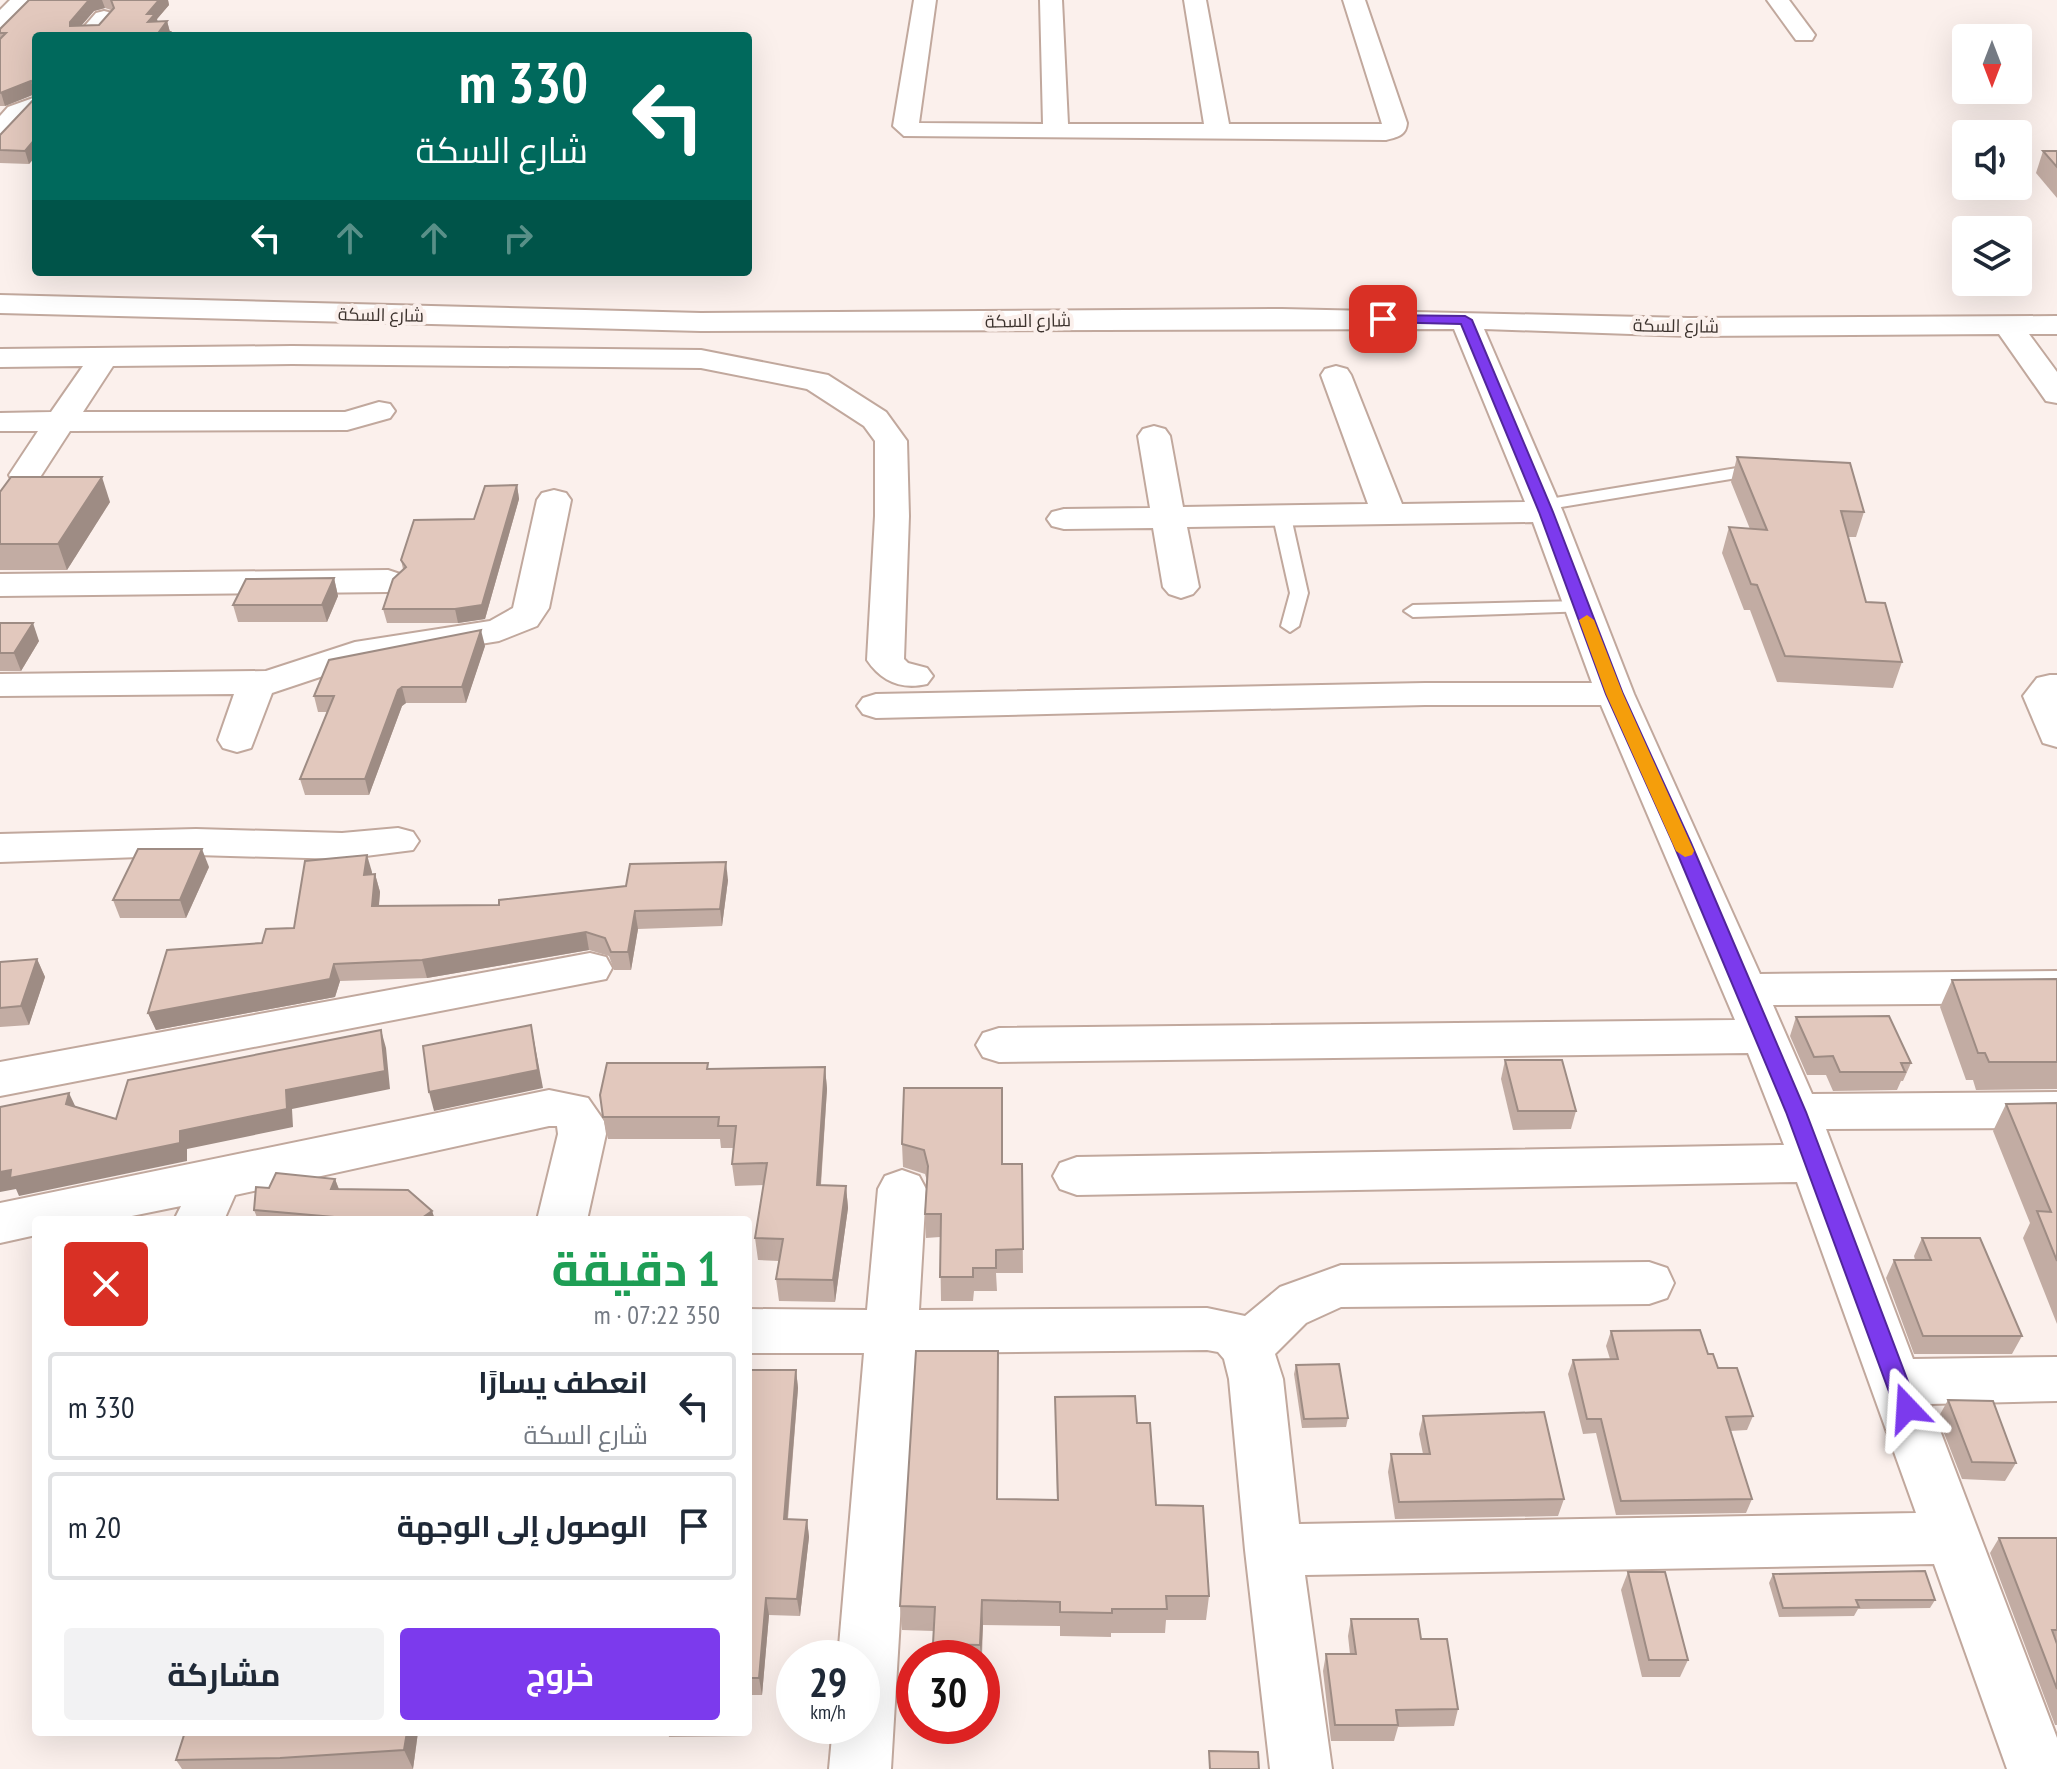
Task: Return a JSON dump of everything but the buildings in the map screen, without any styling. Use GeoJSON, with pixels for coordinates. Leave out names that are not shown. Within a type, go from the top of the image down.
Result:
{"type":"FeatureCollection","features":[{"type":"Feature","properties":{"kind":"street"},"geometry":{"type":"LineString","coordinates":[[2,19],[23,0]]}},
{"type":"Feature","properties":{"kind":"street"},"geometry":{"type":"LineString","coordinates":[[925,0],[906,126],[916,132],[1375,133],[1394,129],[1395,123],[1354,0]]}},
{"type":"Feature","properties":{"kind":"street"},"geometry":{"type":"LineString","coordinates":[[1051,0],[1056,131]]}},
{"type":"Feature","properties":{"kind":"street"},"geometry":{"type":"LineString","coordinates":[[1195,0],[1210,102],[1218,131]]}},
{"type":"Feature","properties":{"kind":"street"},"geometry":{"type":"LineString","coordinates":[[1778,0],[1804,35]]}},
{"type":"Feature","properties":{"kind":"street"},"geometry":{"type":"LineString","coordinates":[[92,32],[104,18]]}},
{"type":"Feature","properties":{"kind":"street"},"geometry":{"type":"LineString","coordinates":[[0,132],[17,112],[32,106]]}},
{"type":"Feature","properties":{"kind":"street","name":"شارع السكة"},"geometry":{"type":"LineString","coordinates":[[0,304],[715,323],[1465,320],[1688,327],[2057,325]]}},
{"type":"Feature","properties":{"kind":"street"},"geometry":{"type":"LineString","coordinates":[[1465,320],[1544,508],[1615,694],[1796,1112],[2038,1769]]}},
{"type":"Feature","properties":{"kind":"street"},"geometry":{"type":"LineString","coordinates":[[2007,324],[2057,394]]}},
{"type":"Feature","properties":{"kind":"street"},"geometry":{"type":"LineString","coordinates":[[25,475],[104,357]]}},
{"type":"Feature","properties":{"kind":"street"},"geometry":{"type":"LineString","coordinates":[[0,358],[701,359],[817,382],[875,419],[891,441],[885,660],[895,672],[914,676]]}},
{"type":"Feature","properties":{"kind":"street"},"geometry":{"type":"LineString","coordinates":[[1336,375],[1389,515]]}},
{"type":"Feature","properties":{"kind":"street"},"geometry":{"type":"LineString","coordinates":[[0,422],[347,421],[379,411]]}},
{"type":"Feature","properties":{"kind":"street"},"geometry":{"type":"LineString","coordinates":[[1154,436],[1181,587]]}},
{"type":"Feature","properties":{"kind":"street"},"geometry":{"type":"LineString","coordinates":[[0,685],[270,682],[355,653],[499,630],[524,618],[531,608],[554,500]]}},
{"type":"Feature","properties":{"kind":"street"},"geometry":{"type":"LineString","coordinates":[[1064,519],[1389,515],[1544,508]]}},
{"type":"Feature","properties":{"kind":"street"},"geometry":{"type":"LineString","coordinates":[[0,585],[388,581]]}},
{"type":"Feature","properties":{"kind":"street"},"geometry":{"type":"LineString","coordinates":[[237,740],[257,683]]}},
{"type":"Feature","properties":{"kind":"street"},"geometry":{"type":"LineString","coordinates":[[2057,686],[2050,686],[2042,696],[2057,735]]}},
{"type":"Feature","properties":{"kind":"street"},"geometry":{"type":"LineString","coordinates":[[876,706],[1393,694],[1615,694]]}},
{"type":"Feature","properties":{"kind":"street"},"geometry":{"type":"LineString","coordinates":[[0,848],[196,842],[342,846],[398,841]]}},
{"type":"Feature","properties":{"kind":"street"},"geometry":{"type":"LineString","coordinates":[[0,1079],[590,968]]}},
{"type":"Feature","properties":{"kind":"street"},"geometry":{"type":"LineString","coordinates":[[1745,990],[2057,987]]}},
{"type":"Feature","properties":{"kind":"street"},"geometry":{"type":"LineString","coordinates":[[999,1045],[1170,1040],[1582,1040],[1765,1036]]}},
{"type":"Feature","properties":{"kind":"street"},"geometry":{"type":"LineString","coordinates":[[63,1216],[208,1200],[549,1108],[571,1110],[580,1121],[582,1134],[563,1216]]}},
{"type":"Feature","properties":{"kind":"street"},"geometry":{"type":"LineString","coordinates":[[1796,1112],[2057,1110]]}},
{"type":"Feature","properties":{"kind":"street"},"geometry":{"type":"LineString","coordinates":[[1077,1176],[1815,1163]]}},
{"type":"Feature","properties":{"kind":"street"},"geometry":{"type":"LineString","coordinates":[[860,1769],[902,1189]]}},
{"type":"Feature","properties":{"kind":"street"},"geometry":{"type":"LineString","coordinates":[[0,1223],[32,1219]]}},
{"type":"Feature","properties":{"kind":"street"},"geometry":{"type":"LineString","coordinates":[[1247,1349],[1280,1312],[1301,1298],[1341,1286],[1649,1283]]}},
{"type":"Feature","properties":{"kind":"street"},"geometry":{"type":"LineString","coordinates":[[752,1331],[1063,1328],[1207,1329],[1233,1333],[1247,1349],[1256,1379],[1273,1550],[1301,1769]]}},
{"type":"Feature","properties":{"kind":"street"},"geometry":{"type":"LineString","coordinates":[[1897,1382],[2057,1379]]}},
{"type":"Feature","properties":{"kind":"street"},"geometry":{"type":"LineString","coordinates":[[1273,1550],[1954,1538]]}},
{"type":"Feature","properties":{"kind":"lane"},"geometry":{"type":"LineString","coordinates":[[1544,508],[1749,471]]}},
{"type":"Feature","properties":{"kind":"lane"},"geometry":{"type":"LineString","coordinates":[[1282,517],[1299,593],[1290,626]]}},
{"type":"Feature","properties":{"kind":"lane"},"geometry":{"type":"LineString","coordinates":[[1413,611],[1582,607]]}},
{"type":"Feature","properties":{"kind":"slow traffic"},"geometry":{"type":"LineString","coordinates":[[1587,620],[1615,694],[1685,851]]}},
{"type":"Feature","properties":{"kind":"route"},"geometry":{"type":"LineString","coordinates":[[1383,319],[1465,320],[1546,512],[1615,694],[1796,1112],[1907,1408]]}}]}
